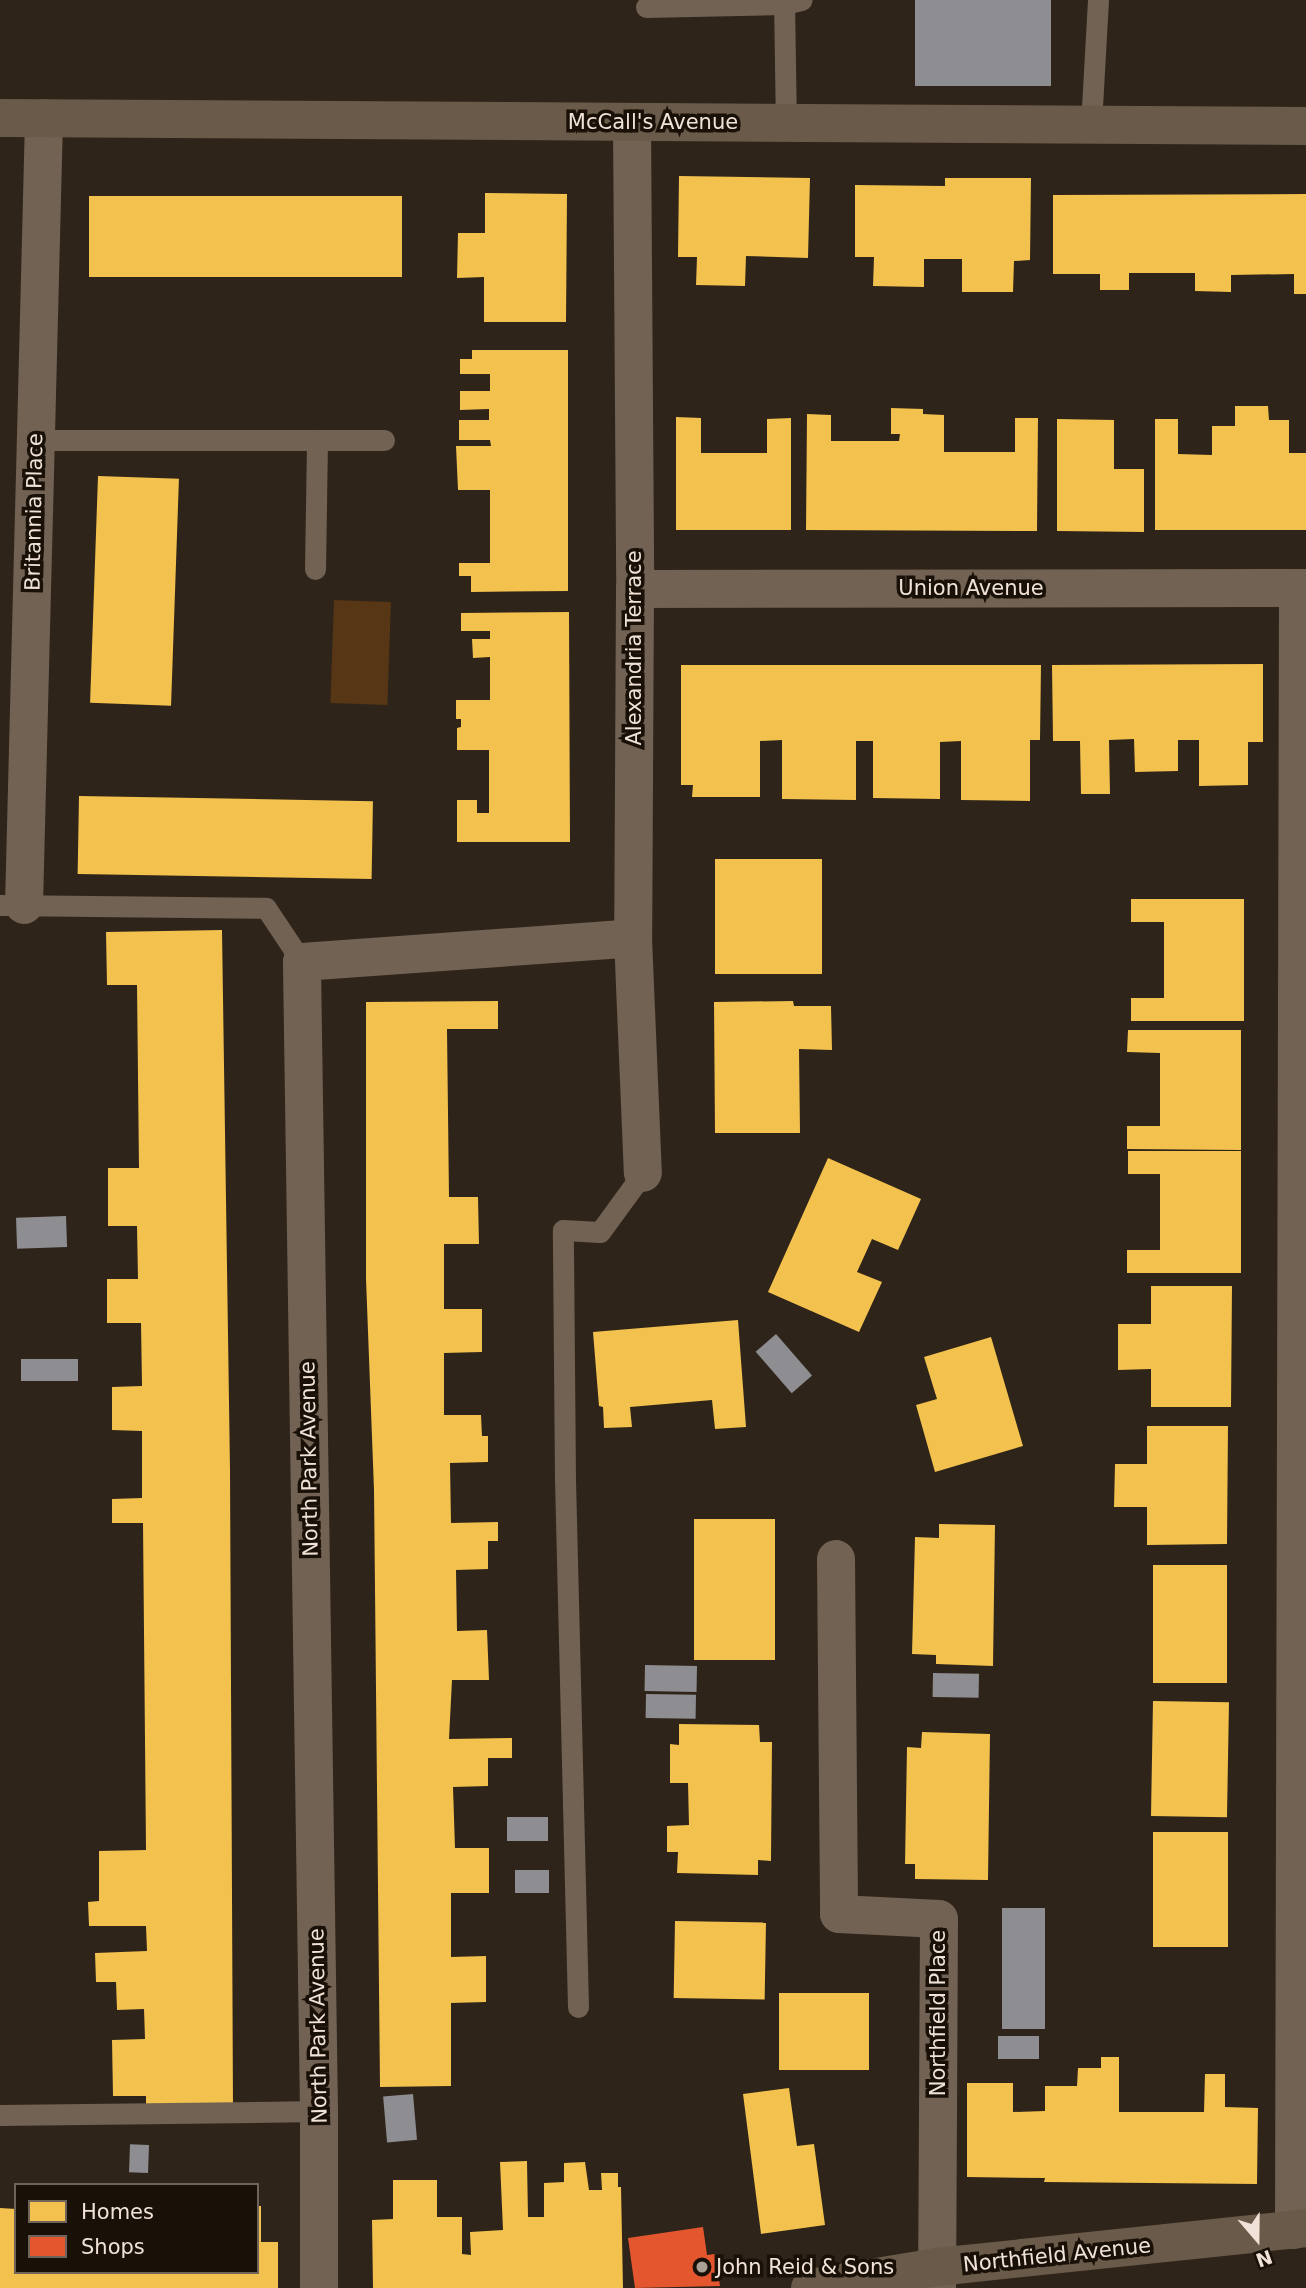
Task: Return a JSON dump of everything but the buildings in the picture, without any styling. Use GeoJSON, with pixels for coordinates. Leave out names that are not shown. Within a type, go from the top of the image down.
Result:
{"type":"FeatureCollection","features":[{"type":"Feature","properties":{"kind":"street","name":"McCall's Avenue"},"geometry":{"type":"LineString","coordinates":[[0,118],[1306,126]]}},
{"type":"Feature","properties":{"kind":"street","name":"Britannia Place"},"geometry":{"type":"LineString","coordinates":[[12,905],[36,440],[44,118]]}},
{"type":"Feature","properties":{"kind":"street","name":"Alexandria Terrace"},"geometry":{"type":"LineString","coordinates":[[632,122],[635,589],[633,938],[643,1173]]}},
{"type":"Feature","properties":{"kind":"street","name":"Union Avenue"},"geometry":{"type":"LineString","coordinates":[[635,589],[1302,588]]}},
{"type":"Feature","properties":{"kind":"street"},"geometry":{"type":"LineString","coordinates":[[1300,2229],[1302,588]]}},
{"type":"Feature","properties":{"kind":"street"},"geometry":{"type":"LineString","coordinates":[[302,962],[633,938]]}},
{"type":"Feature","properties":{"kind":"street","name":"North Park Avenue"},"geometry":{"type":"LineString","coordinates":[[302,962],[319,2111],[319,2288]]}},
{"type":"Feature","properties":{"kind":"street","name":"Northfield Place"},"geometry":{"type":"LineString","coordinates":[[836,1559],[839,1914],[939,1919],[937,2278]]}},
{"type":"Feature","properties":{"kind":"street","name":"Northfield Avenue"},"geometry":{"type":"LineString","coordinates":[[810,2288],[937,2278],[1300,2229]]}},
{"type":"Feature","properties":{"kind":"lane"},"geometry":{"type":"LineString","coordinates":[[1091,125],[1098,0]]}},
{"type":"Feature","properties":{"kind":"lane"},"geometry":{"type":"LineString","coordinates":[[646,7],[790,1],[786,123]]}},
{"type":"Feature","properties":{"kind":"lane"},"geometry":{"type":"LineString","coordinates":[[36,440],[384,440]]}},
{"type":"Feature","properties":{"kind":"lane"},"geometry":{"type":"LineString","coordinates":[[315,569],[317,440]]}},
{"type":"Feature","properties":{"kind":"lane"},"geometry":{"type":"LineString","coordinates":[[12,905],[266,908],[302,962]]}},
{"type":"Feature","properties":{"kind":"lane"},"geometry":{"type":"LineString","coordinates":[[578,2007],[565,1478],[563,1230],[600,1232],[643,1173]]}},
{"type":"Feature","properties":{"kind":"lane"},"geometry":{"type":"LineString","coordinates":[[0,2115],[319,2111]]}},
{"type":"Feature","properties":{"kind":"shaded area"},"geometry":{"type":"Polygon","coordinates":[[[334,600],[391,602],[387,705],[330,703],[334,600]]]}},
{"type":"Feature","properties":{"kind":"place","name":"John Reid & Sons"},"geometry":{"type":"Point","coordinates":[702,2267]}}]}
